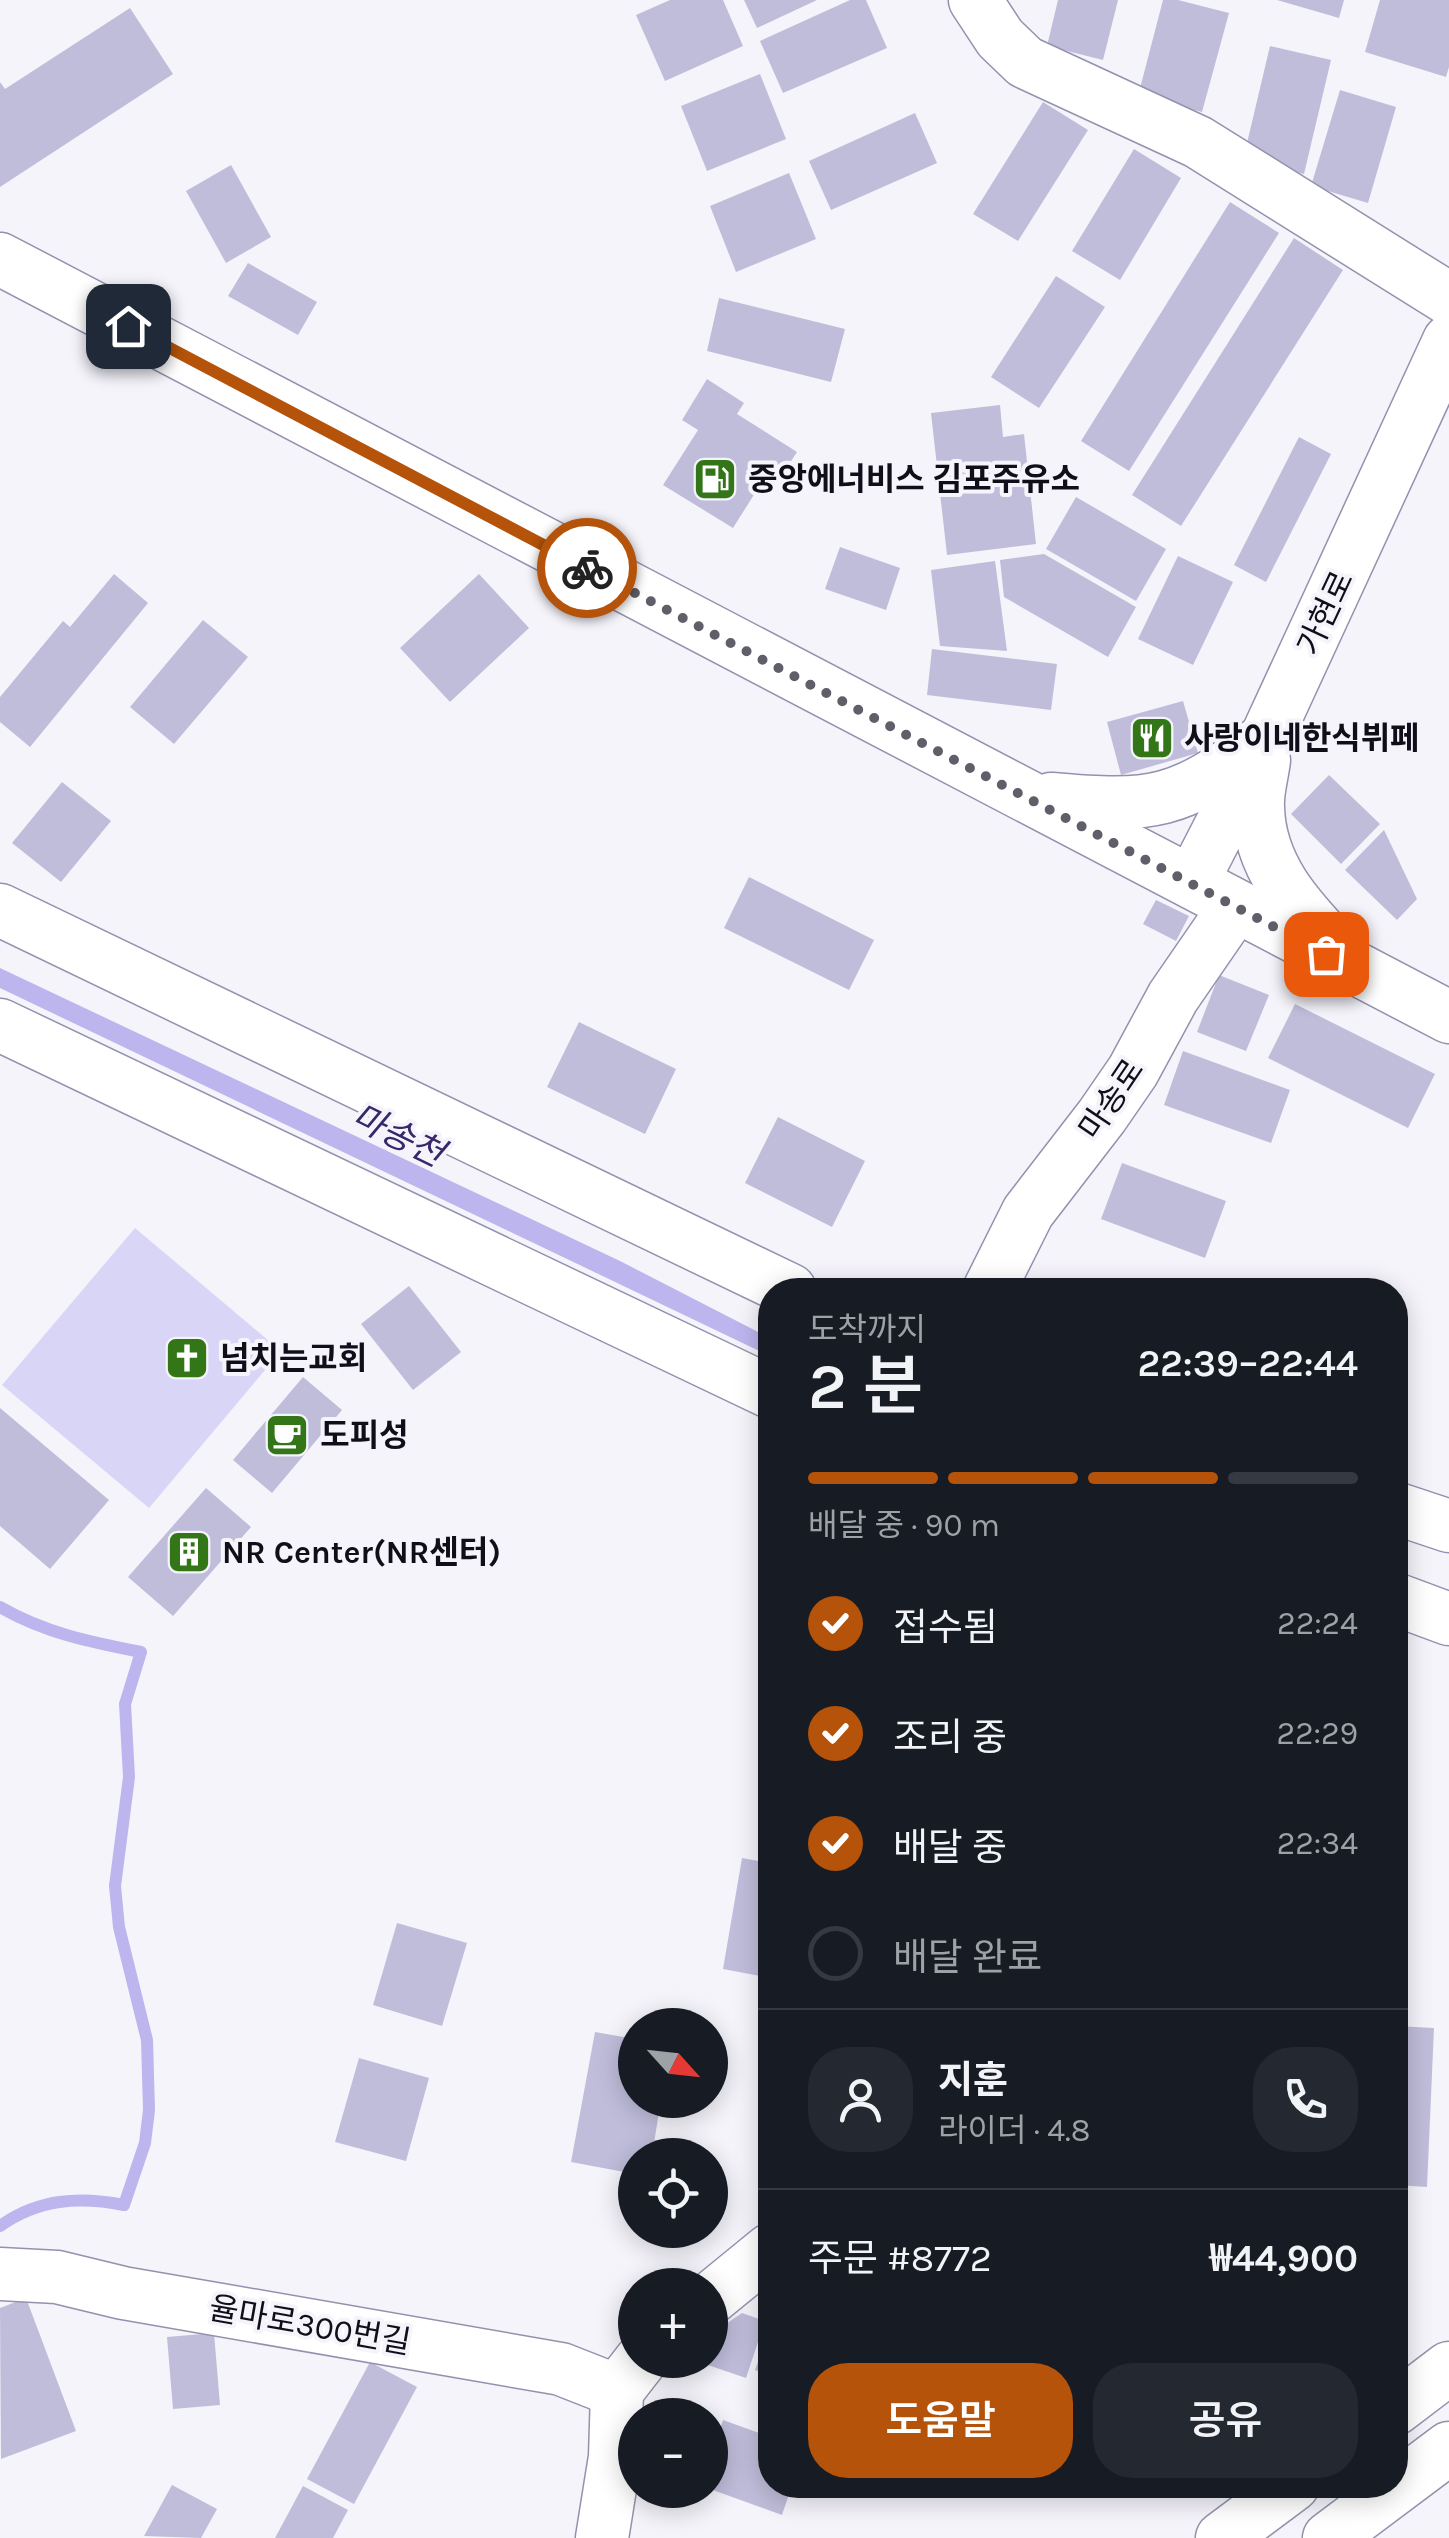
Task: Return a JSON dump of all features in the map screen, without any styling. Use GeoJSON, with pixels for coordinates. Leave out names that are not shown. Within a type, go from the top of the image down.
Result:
{"type":"FeatureCollection","features":[{"type":"Feature","properties":{"kind":"street"},"geometry":{"type":"LineString","coordinates":[[975,0],[1000,38],[1026,62],[1198,142],[1449,299]]}},
{"type":"Feature","properties":{"kind":"street"},"geometry":{"type":"LineString","coordinates":[[0,260],[1449,1017]]}},
{"type":"Feature","properties":{"kind":"street","name":"가현로"},"geometry":{"type":"LineString","coordinates":[[1214,895],[1266,738],[1449,340]]}},
{"type":"Feature","properties":{"kind":"street"},"geometry":{"type":"LineString","coordinates":[[1029,797],[1117,804],[1148,802],[1213,778],[1266,738]]}},
{"type":"Feature","properties":{"kind":"street"},"geometry":{"type":"LineString","coordinates":[[1266,738],[1258,807],[1264,850],[1280,883],[1303,914],[1357,970]]}},
{"type":"Feature","properties":{"kind":"street","name":"마송로"},"geometry":{"type":"LineString","coordinates":[[995,1278],[1028,1212],[1132,1071],[1173,997],[1214,895]]}},
{"type":"Feature","properties":{"kind":"street"},"geometry":{"type":"LineString","coordinates":[[0,910],[765,1278]]}},
{"type":"Feature","properties":{"kind":"street"},"geometry":{"type":"LineString","coordinates":[[0,1025],[758,1386]]}},
{"type":"Feature","properties":{"kind":"street"},"geometry":{"type":"LineString","coordinates":[[1408,1512],[1449,1526]]}},
{"type":"Feature","properties":{"kind":"street"},"geometry":{"type":"LineString","coordinates":[[1408,1605],[1449,1619]]}},
{"type":"Feature","properties":{"kind":"street"},"geometry":{"type":"LineString","coordinates":[[728,2284],[758,2260]]}},
{"type":"Feature","properties":{"kind":"street","name":"율마로300번길"},"geometry":{"type":"LineString","coordinates":[[0,2274],[57,2277],[123,2293],[561,2369],[618,2375]]}},
{"type":"Feature","properties":{"kind":"street"},"geometry":{"type":"LineString","coordinates":[[1408,2399],[1449,2368]]}},
{"type":"Feature","properties":{"kind":"street"},"geometry":{"type":"LineString","coordinates":[[602,2538],[629,2378]]}},
{"type":"Feature","properties":{"kind":"street"},"geometry":{"type":"LineString","coordinates":[[1408,2479],[1449,2448]]}},
{"type":"Feature","properties":{"kind":"street"},"geometry":{"type":"LineString","coordinates":[[1222,2538],[1276,2498]]}},
{"type":"Feature","properties":{"kind":"street"},"geometry":{"type":"LineString","coordinates":[[1329,2538],[1382,2498]]}},
{"type":"Feature","properties":{"kind":"shaded area"},"geometry":{"type":"Polygon","coordinates":[[[0,968],[620,1261],[758,1332],[758,1350],[0,988],[0,968]]]}},
{"type":"Feature","properties":{"kind":"shaded area"},"geometry":{"type":"Polygon","coordinates":[[[135,1228],[281,1351],[149,1508],[2,1385],[135,1228]]]}},
{"type":"Feature","properties":{"kind":"building"},"geometry":{"type":"Polygon","coordinates":[[[670,0],[723,0],[743,46],[665,81],[636,15],[670,0]]]}},
{"type":"Feature","properties":{"kind":"building"},"geometry":{"type":"Polygon","coordinates":[[[744,0],[817,0],[757,28],[744,0]]]}},
{"type":"Feature","properties":{"kind":"building"},"geometry":{"type":"Polygon","coordinates":[[[850,0],[866,0],[887,48],[783,93],[760,41],[850,0]]]}},
{"type":"Feature","properties":{"kind":"building"},"geometry":{"type":"Polygon","coordinates":[[[1058,0],[1118,0],[1103,60],[1047,46],[1058,0]]]}},
{"type":"Feature","properties":{"kind":"building"},"geometry":{"type":"Polygon","coordinates":[[[1163,0],[1229,13],[1202,112],[1138,96],[1163,0]]]}},
{"type":"Feature","properties":{"kind":"building"},"geometry":{"type":"Polygon","coordinates":[[[1277,0],[1344,0],[1339,18],[1277,0]]]}},
{"type":"Feature","properties":{"kind":"building"},"geometry":{"type":"Polygon","coordinates":[[[1380,0],[1449,0],[1446,77],[1365,52],[1380,0]]]}},
{"type":"Feature","properties":{"kind":"building"},"geometry":{"type":"Polygon","coordinates":[[[130,8],[173,74],[0,187],[0,82],[5,89],[130,8]]]}},
{"type":"Feature","properties":{"kind":"building"},"geometry":{"type":"Polygon","coordinates":[[[1270,46],[1331,60],[1304,174],[1243,160],[1270,46]]]}},
{"type":"Feature","properties":{"kind":"building"},"geometry":{"type":"Polygon","coordinates":[[[760,74],[786,139],[707,171],[681,106],[760,74]]]}},
{"type":"Feature","properties":{"kind":"building"},"geometry":{"type":"Polygon","coordinates":[[[1340,90],[1396,107],[1368,203],[1311,186],[1340,90]]]}},
{"type":"Feature","properties":{"kind":"building"},"geometry":{"type":"Polygon","coordinates":[[[1043,102],[1088,130],[1018,241],[973,214],[1043,102]]]}},
{"type":"Feature","properties":{"kind":"building"},"geometry":{"type":"Polygon","coordinates":[[[915,113],[937,163],[831,210],[809,161],[915,113]]]}},
{"type":"Feature","properties":{"kind":"building"},"geometry":{"type":"Polygon","coordinates":[[[1134,149],[1181,178],[1120,280],[1072,251],[1134,149]]]}},
{"type":"Feature","properties":{"kind":"building"},"geometry":{"type":"Polygon","coordinates":[[[231,165],[271,237],[226,263],[186,191],[231,165]]]}},
{"type":"Feature","properties":{"kind":"building"},"geometry":{"type":"Polygon","coordinates":[[[789,173],[816,239],[736,272],[710,206],[789,173]]]}},
{"type":"Feature","properties":{"kind":"building"},"geometry":{"type":"Polygon","coordinates":[[[1230,202],[1279,233],[1129,471],[1081,441],[1230,202]]]}},
{"type":"Feature","properties":{"kind":"building"},"geometry":{"type":"Polygon","coordinates":[[[1294,238],[1343,270],[1181,526],[1132,495],[1294,238]]]}},
{"type":"Feature","properties":{"kind":"building"},"geometry":{"type":"Polygon","coordinates":[[[248,263],[317,302],[298,335],[228,296],[248,263]]]}},
{"type":"Feature","properties":{"kind":"building"},"geometry":{"type":"Polygon","coordinates":[[[1056,276],[1105,307],[1039,408],[991,377],[1056,276]]]}},
{"type":"Feature","properties":{"kind":"building"},"geometry":{"type":"Polygon","coordinates":[[[719,298],[845,329],[831,382],[707,351],[719,298]]]}},
{"type":"Feature","properties":{"kind":"building"},"geometry":{"type":"Polygon","coordinates":[[[707,379],[744,403],[737,414],[797,452],[778,481],[767,474],[733,528],[663,485],[698,430],[682,420],[707,379]]]}},
{"type":"Feature","properties":{"kind":"building"},"geometry":{"type":"Polygon","coordinates":[[[1000,405],[1003,437],[1024,434],[1036,544],[947,555],[931,413],[1000,405]]]}},
{"type":"Feature","properties":{"kind":"building"},"geometry":{"type":"Polygon","coordinates":[[[1299,437],[1331,454],[1266,582],[1234,565],[1299,437]]]}},
{"type":"Feature","properties":{"kind":"building"},"geometry":{"type":"Polygon","coordinates":[[[1076,497],[1166,549],[1136,601],[1046,549],[1076,497]]]}},
{"type":"Feature","properties":{"kind":"building"},"geometry":{"type":"Polygon","coordinates":[[[840,547],[900,568],[886,610],[825,589],[840,547]]]}},
{"type":"Feature","properties":{"kind":"building"},"geometry":{"type":"Polygon","coordinates":[[[1044,554],[1136,607],[1108,657],[1004,597],[1000,560],[1044,554]]]}},
{"type":"Feature","properties":{"kind":"building"},"geometry":{"type":"Polygon","coordinates":[[[1178,556],[1233,582],[1193,665],[1138,639],[1178,556]]]}},
{"type":"Feature","properties":{"kind":"building"},"geometry":{"type":"Polygon","coordinates":[[[995,561],[1007,651],[940,646],[931,570],[995,561]]]}},
{"type":"Feature","properties":{"kind":"building"},"geometry":{"type":"Polygon","coordinates":[[[114,574],[148,603],[30,747],[0,722],[0,697],[63,621],[70,627],[114,574]]]}},
{"type":"Feature","properties":{"kind":"building"},"geometry":{"type":"Polygon","coordinates":[[[479,574],[529,628],[450,702],[400,648],[479,574]]]}},
{"type":"Feature","properties":{"kind":"building"},"geometry":{"type":"Polygon","coordinates":[[[203,620],[248,657],[174,744],[130,707],[203,620]]]}},
{"type":"Feature","properties":{"kind":"building"},"geometry":{"type":"Polygon","coordinates":[[[932,649],[1057,664],[1051,710],[927,695],[932,649]]]}},
{"type":"Feature","properties":{"kind":"building","name":"사랑이네한식뷔페"},"geometry":{"type":"Polygon","coordinates":[[[1183,701],[1198,753],[1121,775],[1107,722],[1183,701]]]}},
{"type":"Feature","properties":{"kind":"building"},"geometry":{"type":"Polygon","coordinates":[[[1329,775],[1380,824],[1341,864],[1291,814],[1329,775]]]}},
{"type":"Feature","properties":{"kind":"building"},"geometry":{"type":"Polygon","coordinates":[[[62,782],[111,821],[61,882],[12,843],[62,782]]]}},
{"type":"Feature","properties":{"kind":"building"},"geometry":{"type":"Polygon","coordinates":[[[1384,830],[1417,899],[1397,920],[1345,870],[1384,830]]]}},
{"type":"Feature","properties":{"kind":"building"},"geometry":{"type":"Polygon","coordinates":[[[749,877],[874,940],[849,990],[724,928],[749,877]]]}},
{"type":"Feature","properties":{"kind":"building"},"geometry":{"type":"Polygon","coordinates":[[[1156,900],[1189,916],[1176,941],[1143,924],[1156,900]]]}},
{"type":"Feature","properties":{"kind":"building"},"geometry":{"type":"Polygon","coordinates":[[[1219,975],[1269,995],[1246,1051],[1197,1032],[1219,975]]]}},
{"type":"Feature","properties":{"kind":"building"},"geometry":{"type":"Polygon","coordinates":[[[1295,1004],[1435,1074],[1408,1128],[1268,1058],[1295,1004]]]}},
{"type":"Feature","properties":{"kind":"building"},"geometry":{"type":"Polygon","coordinates":[[[579,1022],[676,1069],[645,1134],[547,1087],[579,1022]]]}},
{"type":"Feature","properties":{"kind":"building"},"geometry":{"type":"Polygon","coordinates":[[[1183,1051],[1290,1090],[1271,1143],[1164,1105],[1183,1051]]]}},
{"type":"Feature","properties":{"kind":"building"},"geometry":{"type":"Polygon","coordinates":[[[778,1117],[865,1161],[832,1227],[745,1183],[778,1117]]]}},
{"type":"Feature","properties":{"kind":"building"},"geometry":{"type":"Polygon","coordinates":[[[1122,1163],[1226,1201],[1205,1258],[1101,1219],[1122,1163]]]}},
{"type":"Feature","properties":{"kind":"building"},"geometry":{"type":"Polygon","coordinates":[[[409,1286],[461,1352],[413,1390],[361,1324],[409,1286]]]}},
{"type":"Feature","properties":{"kind":"building","name":"도피성"},"geometry":{"type":"Polygon","coordinates":[[[303,1377],[342,1410],[272,1493],[233,1460],[303,1377]]]}},
{"type":"Feature","properties":{"kind":"building"},"geometry":{"type":"Polygon","coordinates":[[[0,1408],[109,1500],[50,1569],[0,1526],[0,1408]]]}},
{"type":"Feature","properties":{"kind":"building","name":"NR Center(NR센터)"},"geometry":{"type":"Polygon","coordinates":[[[206,1488],[251,1527],[173,1616],[128,1577],[206,1488]]]}},
{"type":"Feature","properties":{"kind":"building"},"geometry":{"type":"Polygon","coordinates":[[[742,1858],[758,1861],[758,1976],[723,1969],[742,1858]]]}},
{"type":"Feature","properties":{"kind":"building"},"geometry":{"type":"Polygon","coordinates":[[[397,1923],[467,1943],[442,2026],[373,2005],[397,1923]]]}},
{"type":"Feature","properties":{"kind":"building"},"geometry":{"type":"Polygon","coordinates":[[[1408,2027],[1434,2028],[1427,2187],[1408,2186],[1408,2027]]]}},
{"type":"Feature","properties":{"kind":"building"},"geometry":{"type":"Polygon","coordinates":[[[595,2032],[618,2036],[618,2118],[658,2118],[655,2138],[618,2138],[618,2171],[571,2162],[595,2032]]]}},
{"type":"Feature","properties":{"kind":"building"},"geometry":{"type":"Polygon","coordinates":[[[359,2058],[429,2078],[406,2161],[335,2142],[359,2058]]]}},
{"type":"Feature","properties":{"kind":"building"},"geometry":{"type":"Polygon","coordinates":[[[26,2298],[76,2431],[1,2459],[0,2308],[26,2298]]]}},
{"type":"Feature","properties":{"kind":"building"},"geometry":{"type":"Polygon","coordinates":[[[742,2313],[758,2319],[758,2342],[746,2378],[728,2372],[728,2323],[742,2313]]]}},
{"type":"Feature","properties":{"kind":"building"},"geometry":{"type":"Polygon","coordinates":[[[214,2333],[220,2405],[173,2409],[167,2337],[214,2333]]]}},
{"type":"Feature","properties":{"kind":"building"},"geometry":{"type":"Polygon","coordinates":[[[370,2362],[417,2387],[354,2504],[307,2479],[370,2362]]]}},
{"type":"Feature","properties":{"kind":"building"},"geometry":{"type":"Polygon","coordinates":[[[728,2422],[758,2433],[758,2498],[788,2498],[782,2515],[728,2496],[728,2422]]]}},
{"type":"Feature","properties":{"kind":"building"},"geometry":{"type":"Polygon","coordinates":[[[172,2485],[217,2509],[201,2538],[144,2536],[172,2485]]]}},
{"type":"Feature","properties":{"kind":"building"},"geometry":{"type":"Polygon","coordinates":[[[303,2486],[348,2510],[333,2538],[275,2538],[303,2486]]]}},
{"type":"Feature","properties":{"kind":"waterway"},"geometry":{"type":"LineString","coordinates":[[0,1607],[51,1630],[141,1652],[125,1704],[129,1777],[115,1886],[119,1927],[147,2040],[149,2110],[145,2143],[124,2205],[59,2202],[29,2210],[0,2226]]}},
{"type":"Feature","properties":{"kind":"way so far"},"geometry":{"type":"LineString","coordinates":[[587,568],[1326,954]]}},
{"type":"Feature","properties":{"kind":"place","name":"중앙에너비스 김포주유소"},"geometry":{"type":"Point","coordinates":[715,479]}},
{"type":"Feature","properties":{"kind":"place","name":"사랑이네한식뷔페"},"geometry":{"type":"Point","coordinates":[1152,738]}},
{"type":"Feature","properties":{"kind":"place","name":"넘치는교회"},"geometry":{"type":"Point","coordinates":[187,1358]}},
{"type":"Feature","properties":{"kind":"place","name":"도피성"},"geometry":{"type":"Point","coordinates":[287,1435]}},
{"type":"Feature","properties":{"kind":"place","name":"NR Center(NR센터)"},"geometry":{"type":"Point","coordinates":[189,1552]}},
{"type":"Feature","properties":{"kind":"route"},"geometry":{"type":"LineString","coordinates":[[128,326],[587,568]]}},
{"type":"Feature","properties":{"kind":"water label","name":"마송천"},"geometry":{"type":"Point","coordinates":[398,1135]}}]}
